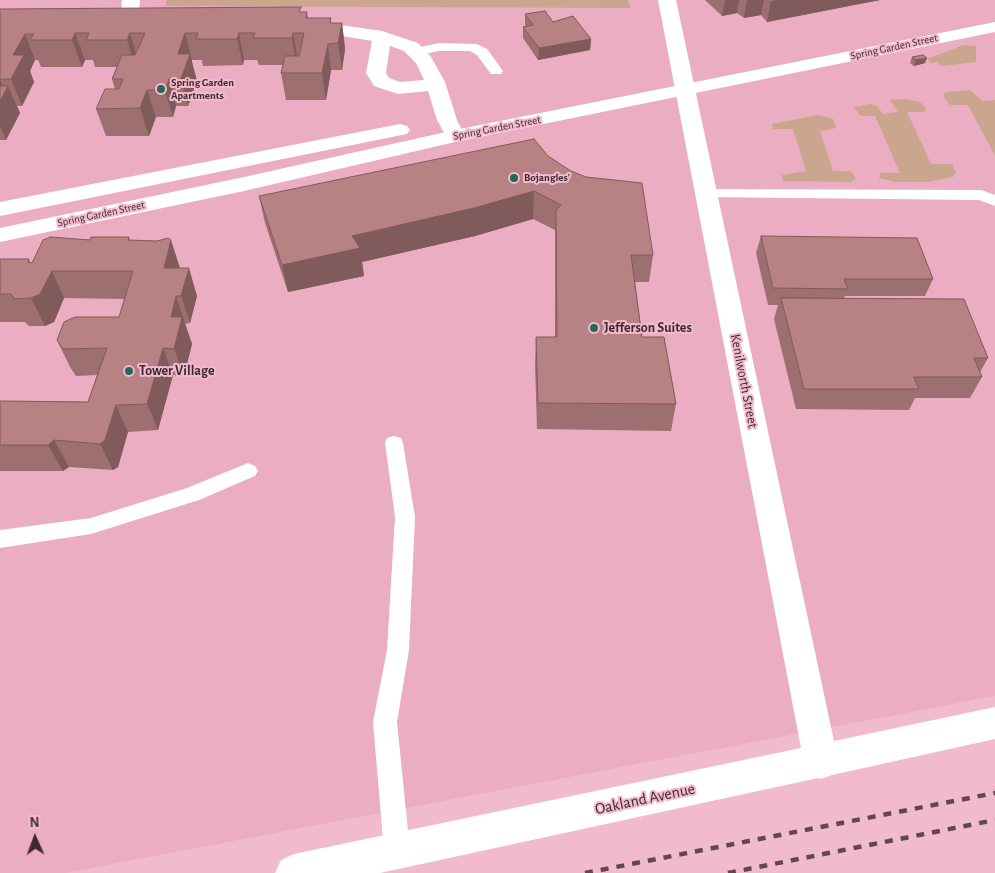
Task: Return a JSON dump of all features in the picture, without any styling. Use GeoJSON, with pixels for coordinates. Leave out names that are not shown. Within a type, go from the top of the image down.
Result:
{"type":"FeatureCollection","features":[{"type":"Feature","properties":{"kind":"main road"},"geometry":{"type":"LineString","coordinates":[[129,28],[131,0]]}},
{"type":"Feature","properties":{"kind":"main road","name":"Kenilworth Street"},"geometry":{"type":"LineString","coordinates":[[667,0],[821,762]]}},
{"type":"Feature","properties":{"kind":"main road","name":"Spring Garden Street"},"geometry":{"type":"LineString","coordinates":[[684,82],[995,12]]}},
{"type":"Feature","properties":{"kind":"main road"},"geometry":{"type":"LineString","coordinates":[[292,24],[352,31],[382,37],[411,47],[424,61],[451,128]]}},
{"type":"Feature","properties":{"kind":"main road","name":"Spring Garden Street"},"geometry":{"type":"LineString","coordinates":[[0,209],[451,128],[684,82],[995,27]]}},
{"type":"Feature","properties":{"kind":"main road"},"geometry":{"type":"LineString","coordinates":[[382,37],[376,73],[381,82],[398,88],[435,85]]}},
{"type":"Feature","properties":{"kind":"main road","name":"Spring Garden Street"},"geometry":{"type":"LineString","coordinates":[[0,236],[244,184],[451,128]]}},
{"type":"Feature","properties":{"kind":"main road","name":"Oakland Avenue"},"geometry":{"type":"LineString","coordinates":[[294,873],[821,762],[995,723]]}},
{"type":"Feature","properties":{"kind":"lane"},"geometry":{"type":"LineString","coordinates":[[416,52],[439,47],[472,48],[482,52],[496,71]]}},
{"type":"Feature","properties":{"kind":"lane"},"geometry":{"type":"LineString","coordinates":[[981,195],[995,185]]}},
{"type":"Feature","properties":{"kind":"lane"},"geometry":{"type":"LineString","coordinates":[[707,194],[981,195],[995,201]]}},
{"type":"Feature","properties":{"kind":"lane"},"geometry":{"type":"LineString","coordinates":[[394,443],[405,518],[398,650],[385,722],[397,851]]}},
{"type":"Feature","properties":{"kind":"lane"},"geometry":{"type":"LineString","coordinates":[[0,539],[91,526],[192,494],[248,471]]}},
{"type":"Feature","properties":{"kind":"shaded area"},"geometry":{"type":"Polygon","coordinates":[[[0,0],[995,0],[995,696],[65,873],[0,873],[0,0]]]}},
{"type":"Feature","properties":{"kind":"shaded area"},"geometry":{"type":"Polygon","coordinates":[[[167,0],[628,0],[630,8],[165,6],[167,0]]]}},
{"type":"Feature","properties":{"kind":"shaded area"},"geometry":{"type":"Polygon","coordinates":[[[964,45],[976,46],[976,62],[942,66],[936,62],[931,63],[927,59],[964,45]]]}},
{"type":"Feature","properties":{"kind":"shaded area"},"geometry":{"type":"Polygon","coordinates":[[[970,90],[982,101],[995,100],[995,156],[968,105],[950,105],[945,99],[944,94],[948,92],[970,90]]]}},
{"type":"Feature","properties":{"kind":"shaded area"},"geometry":{"type":"Polygon","coordinates":[[[904,99],[920,102],[926,108],[925,112],[907,112],[931,164],[952,164],[956,173],[953,177],[927,182],[895,182],[879,178],[880,173],[900,173],[875,116],[861,116],[854,107],[870,104],[876,105],[883,114],[898,112],[890,100],[904,99]]]}},
{"type":"Feature","properties":{"kind":"shaded area"},"geometry":{"type":"Polygon","coordinates":[[[818,115],[833,119],[836,128],[820,131],[833,171],[851,171],[856,179],[851,182],[783,181],[782,175],[806,171],[793,129],[773,129],[772,124],[818,115]]]}},
{"type":"Feature","properties":{"kind":"building"},"geometry":{"type":"Polygon","coordinates":[[[301,7],[299,12],[307,12],[306,18],[331,18],[330,23],[342,23],[338,43],[328,44],[322,73],[281,73],[285,56],[299,56],[304,33],[293,33],[292,38],[253,38],[255,33],[239,33],[237,39],[196,39],[198,33],[185,33],[178,54],[190,54],[181,79],[169,79],[165,90],[147,90],[140,108],[96,109],[105,89],[119,89],[123,79],[112,79],[122,55],[135,55],[145,33],[130,33],[127,40],[86,40],[89,33],[75,33],[72,40],[30,40],[34,34],[25,34],[13,55],[24,55],[11,79],[0,79],[0,9],[301,7]]]}},
{"type":"Feature","properties":{"kind":"building"},"geometry":{"type":"Polygon","coordinates":[[[545,11],[553,22],[573,16],[591,39],[539,48],[523,27],[533,25],[525,14],[545,11]]]}},
{"type":"Feature","properties":{"kind":"building"},"geometry":{"type":"Polygon","coordinates":[[[923,55],[927,58],[916,60],[912,57],[923,55]]]}},
{"type":"Feature","properties":{"kind":"building"},"geometry":{"type":"Polygon","coordinates":[[[0,86],[8,86],[0,101],[0,86]]]}},
{"type":"Feature","properties":{"kind":"building","name":"Jefferson Suites"},"geometry":{"type":"Polygon","coordinates":[[[534,139],[548,156],[571,171],[586,177],[642,183],[653,255],[631,255],[642,337],[664,337],[676,404],[538,403],[536,337],[557,337],[556,210],[561,205],[534,191],[474,208],[352,236],[360,248],[282,265],[259,196],[534,139]]]}},
{"type":"Feature","properties":{"kind":"building"},"geometry":{"type":"Polygon","coordinates":[[[761,236],[917,238],[933,279],[844,279],[848,289],[773,288],[761,236]]]}},
{"type":"Feature","properties":{"kind":"building"},"geometry":{"type":"Polygon","coordinates":[[[51,237],[90,240],[91,237],[129,237],[128,240],[157,241],[168,238],[171,240],[164,268],[189,268],[181,296],[176,296],[171,317],[182,317],[174,349],[163,348],[147,404],[116,405],[105,440],[100,444],[54,440],[48,445],[0,445],[0,401],[88,402],[107,348],[63,349],[57,340],[64,322],[75,317],[119,317],[133,271],[52,271],[40,294],[31,298],[15,299],[11,294],[0,294],[0,259],[29,259],[28,262],[32,263],[43,240],[51,237]]]}},
{"type":"Feature","properties":{"kind":"building"},"geometry":{"type":"Polygon","coordinates":[[[781,298],[964,299],[988,358],[974,358],[982,377],[914,377],[919,389],[804,389],[781,298]]]}},
{"type":"Feature","properties":{"kind":"railway"},"geometry":{"type":"LineString","coordinates":[[585,873],[995,793]]}},
{"type":"Feature","properties":{"kind":"railway"},"geometry":{"type":"LineString","coordinates":[[728,873],[995,820]]}},
{"type":"Feature","properties":{"kind":"place","name":"Spring Garden Apartments"},"geometry":{"type":"Point","coordinates":[161,89]}},
{"type":"Feature","properties":{"kind":"place","name":"Bojangles'"},"geometry":{"type":"Point","coordinates":[514,178]}},
{"type":"Feature","properties":{"kind":"place","name":"Jefferson Suites"},"geometry":{"type":"Point","coordinates":[594,328]}},
{"type":"Feature","properties":{"kind":"place","name":"Tower Village"},"geometry":{"type":"Point","coordinates":[129,371]}}]}
